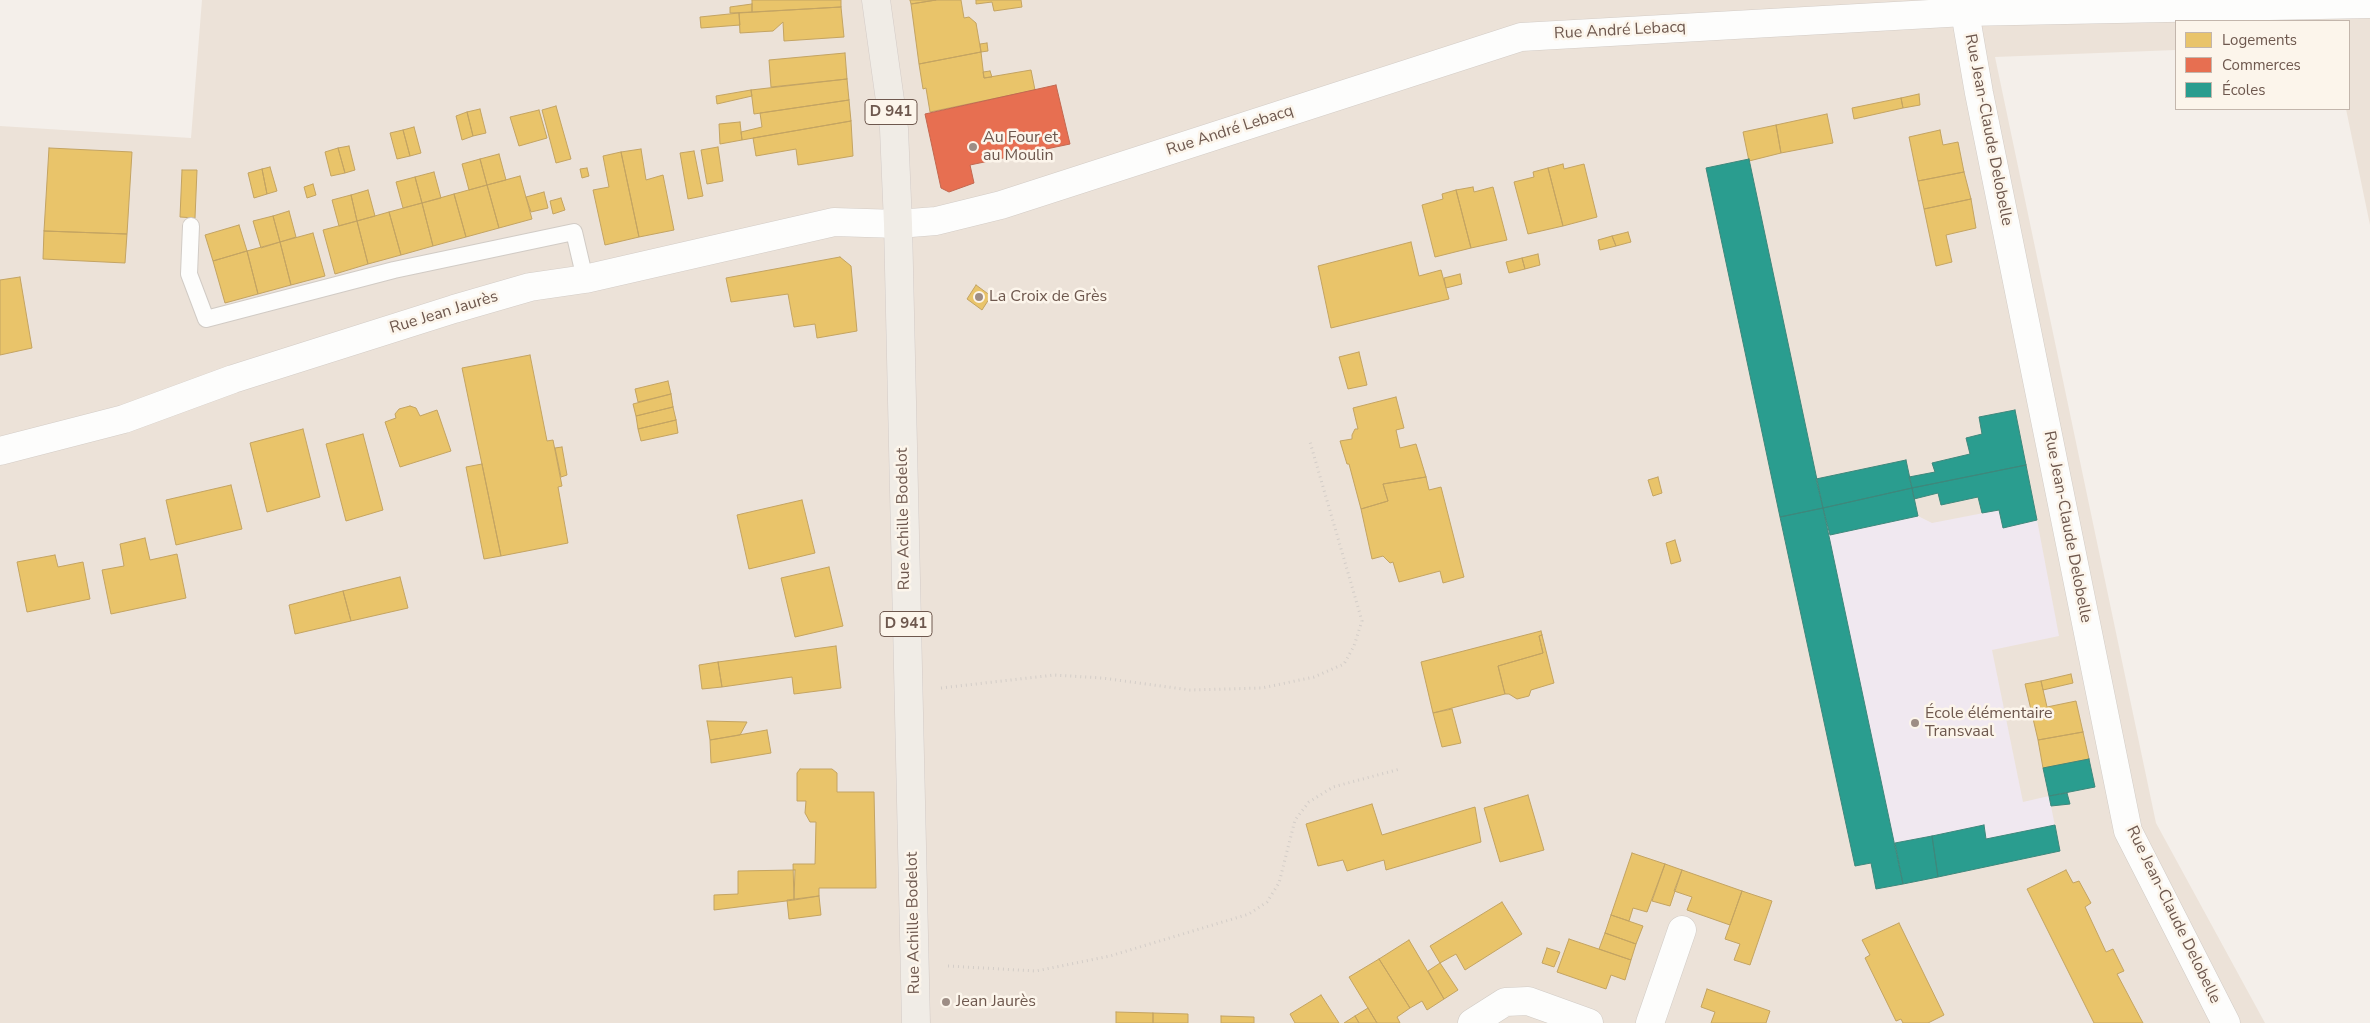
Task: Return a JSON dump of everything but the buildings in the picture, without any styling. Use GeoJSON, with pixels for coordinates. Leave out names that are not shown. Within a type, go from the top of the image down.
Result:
{"type":"FeatureCollection","features":[{"type":"Feature","properties":{"kind":"main road","name":"D 941"},"geometry":{"type":"LineString","coordinates":[[876,0],[894,129],[898,224]]}},
{"type":"Feature","properties":{"kind":"main road","name":"Rue André Lebacq"},"geometry":{"type":"LineString","coordinates":[[898,224],[936,221],[1000,205],[1522,37],[1966,12],[2370,4]]}},
{"type":"Feature","properties":{"kind":"main road","name":"Rue Jean-Claude Delobelle"},"geometry":{"type":"LineString","coordinates":[[1966,12],[1979,93],[2128,831],[2226,1023]]}},
{"type":"Feature","properties":{"kind":"main road","name":"Rue Jean Jaurès"},"geometry":{"type":"LineString","coordinates":[[0,450],[124,419],[233,379],[530,287],[585,279],[834,222],[898,224]]}},
{"type":"Feature","properties":{"kind":"main road","name":"Rue Achille Bodelot"},"geometry":{"type":"LineString","coordinates":[[898,224],[916,1023]]}},
{"type":"Feature","properties":{"kind":"main road"},"geometry":{"type":"LineString","coordinates":[[1650,1023],[1682,930]]}},
{"type":"Feature","properties":{"kind":"main road"},"geometry":{"type":"LineString","coordinates":[[1472,1023],[1505,1002],[1528,1001],[1589,1023]]}},
{"type":"Feature","properties":{"kind":"lane"},"geometry":{"type":"LineString","coordinates":[[191,226],[189,274],[206,319],[394,270],[574,232],[585,279]]}},
{"type":"Feature","properties":{"kind":"path"},"geometry":{"type":"LineString","coordinates":[[908,692],[1054,675],[1102,678],[1190,690],[1262,688],[1314,677],[1344,664],[1354,646],[1362,621],[1310,442]]}},
{"type":"Feature","properties":{"kind":"path"},"geometry":{"type":"LineString","coordinates":[[915,966],[981,966],[1036,971],[1110,956],[1249,914],[1267,902],[1279,883],[1295,820],[1309,802],[1333,787],[1400,769]]}},
{"type":"Feature","properties":{"kind":"shaded area"},"geometry":{"type":"Polygon","coordinates":[[[202,0],[2370,0],[2370,225],[2346,110],[2350,110],[2350,20],[2175,20],[2175,50],[1995,57],[2156,823],[2265,1023],[0,1023],[0,126],[191,138],[202,0]]]}},
{"type":"Feature","properties":{"kind":"shaded area","name":"École élémentaire Transvaal"},"geometry":{"type":"Polygon","coordinates":[[[1912,488],[1918,516],[1932,523],[1999,510],[2003,527],[2037,520],[2059,636],[1992,650],[2023,802],[2049,796],[2060,851],[1876,889],[1871,863],[1855,866],[1780,517],[1912,488]]]}},
{"type":"Feature","properties":{"kind":"place","name":"Au Four et au Moulin"},"geometry":{"type":"Point","coordinates":[973,147]}},
{"type":"Feature","properties":{"kind":"place","name":"La Croix de Grès"},"geometry":{"type":"Point","coordinates":[979,297]}},
{"type":"Feature","properties":{"kind":"place","name":"École élémentaire Transvaal"},"geometry":{"type":"Point","coordinates":[1915,723]}},
{"type":"Feature","properties":{"kind":"place","name":"Jean Jaurès"},"geometry":{"type":"Point","coordinates":[946,1002]}}]}
